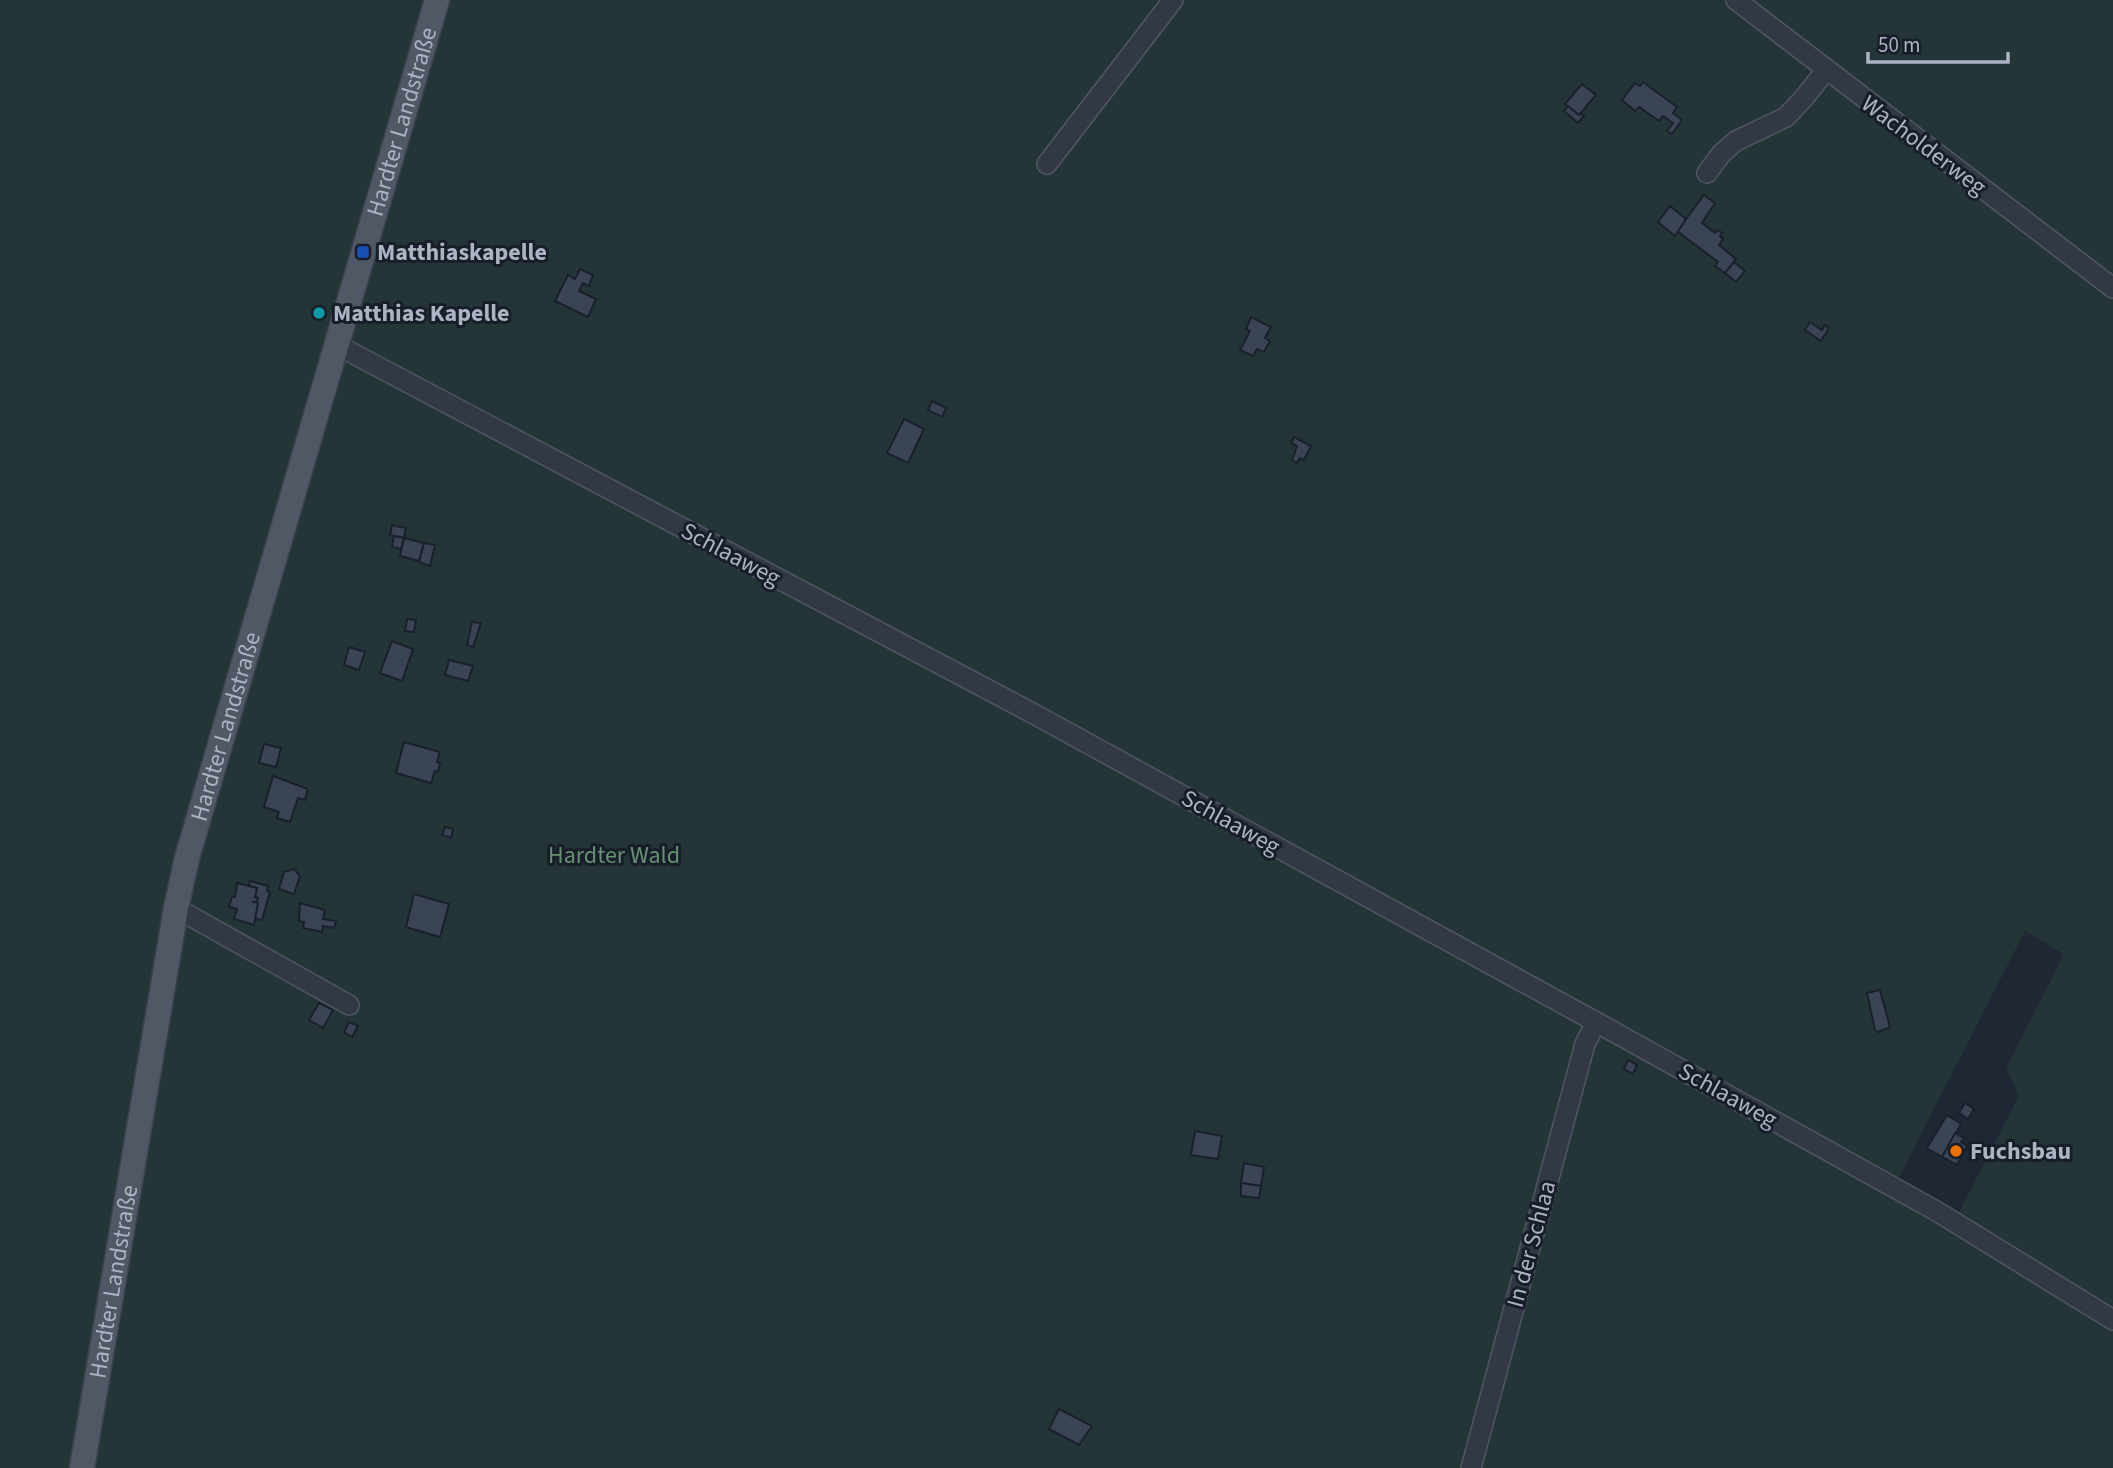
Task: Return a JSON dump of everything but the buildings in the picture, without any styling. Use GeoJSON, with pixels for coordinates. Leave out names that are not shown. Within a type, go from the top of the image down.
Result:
{"type":"FeatureCollection","features":[{"type":"Feature","properties":{"kind":"main road","name":"Hardter Landstraße"},"geometry":{"type":"LineString","coordinates":[[82,1468],[176,908],[187,858],[437,0]]}},
{"type":"Feature","properties":{"kind":"lane"},"geometry":{"type":"LineString","coordinates":[[1047,163],[1173,0]]}},
{"type":"Feature","properties":{"kind":"lane","name":"Wacholderweg"},"geometry":{"type":"LineString","coordinates":[[1736,0],[2113,288]]}},
{"type":"Feature","properties":{"kind":"lane"},"geometry":{"type":"LineString","coordinates":[[1707,173],[1736,141],[1786,117],[1826,70]]}},
{"type":"Feature","properties":{"kind":"lane","name":"Schlaaweg"},"geometry":{"type":"LineString","coordinates":[[337,345],[1034,714],[1938,1212],[2113,1320]]}},
{"type":"Feature","properties":{"kind":"lane"},"geometry":{"type":"LineString","coordinates":[[176,908],[349,1005]]}},
{"type":"Feature","properties":{"kind":"lane","name":"In der Schlaa"},"geometry":{"type":"LineString","coordinates":[[1471,1468],[1585,1044],[1595,1022]]}},
{"type":"Feature","properties":{"kind":"green space","name":"Hardter Wald"},"geometry":{"type":"Polygon","coordinates":[[[0,0],[2113,0],[2113,1468],[0,1468],[0,0]],[[2025,931],[1897,1181],[1958,1214],[2019,1096],[2006,1069],[2064,954],[2025,931]]]}},
{"type":"Feature","properties":{"kind":"place","name":"Matthiaskapelle"},"geometry":{"type":"Point","coordinates":[363,252]}},
{"type":"Feature","properties":{"kind":"place","name":"Matthias Kapelle"},"geometry":{"type":"Point","coordinates":[319,313]}},
{"type":"Feature","properties":{"kind":"place","name":"Fuchsbau"},"geometry":{"type":"Point","coordinates":[1956,1151]}}]}
